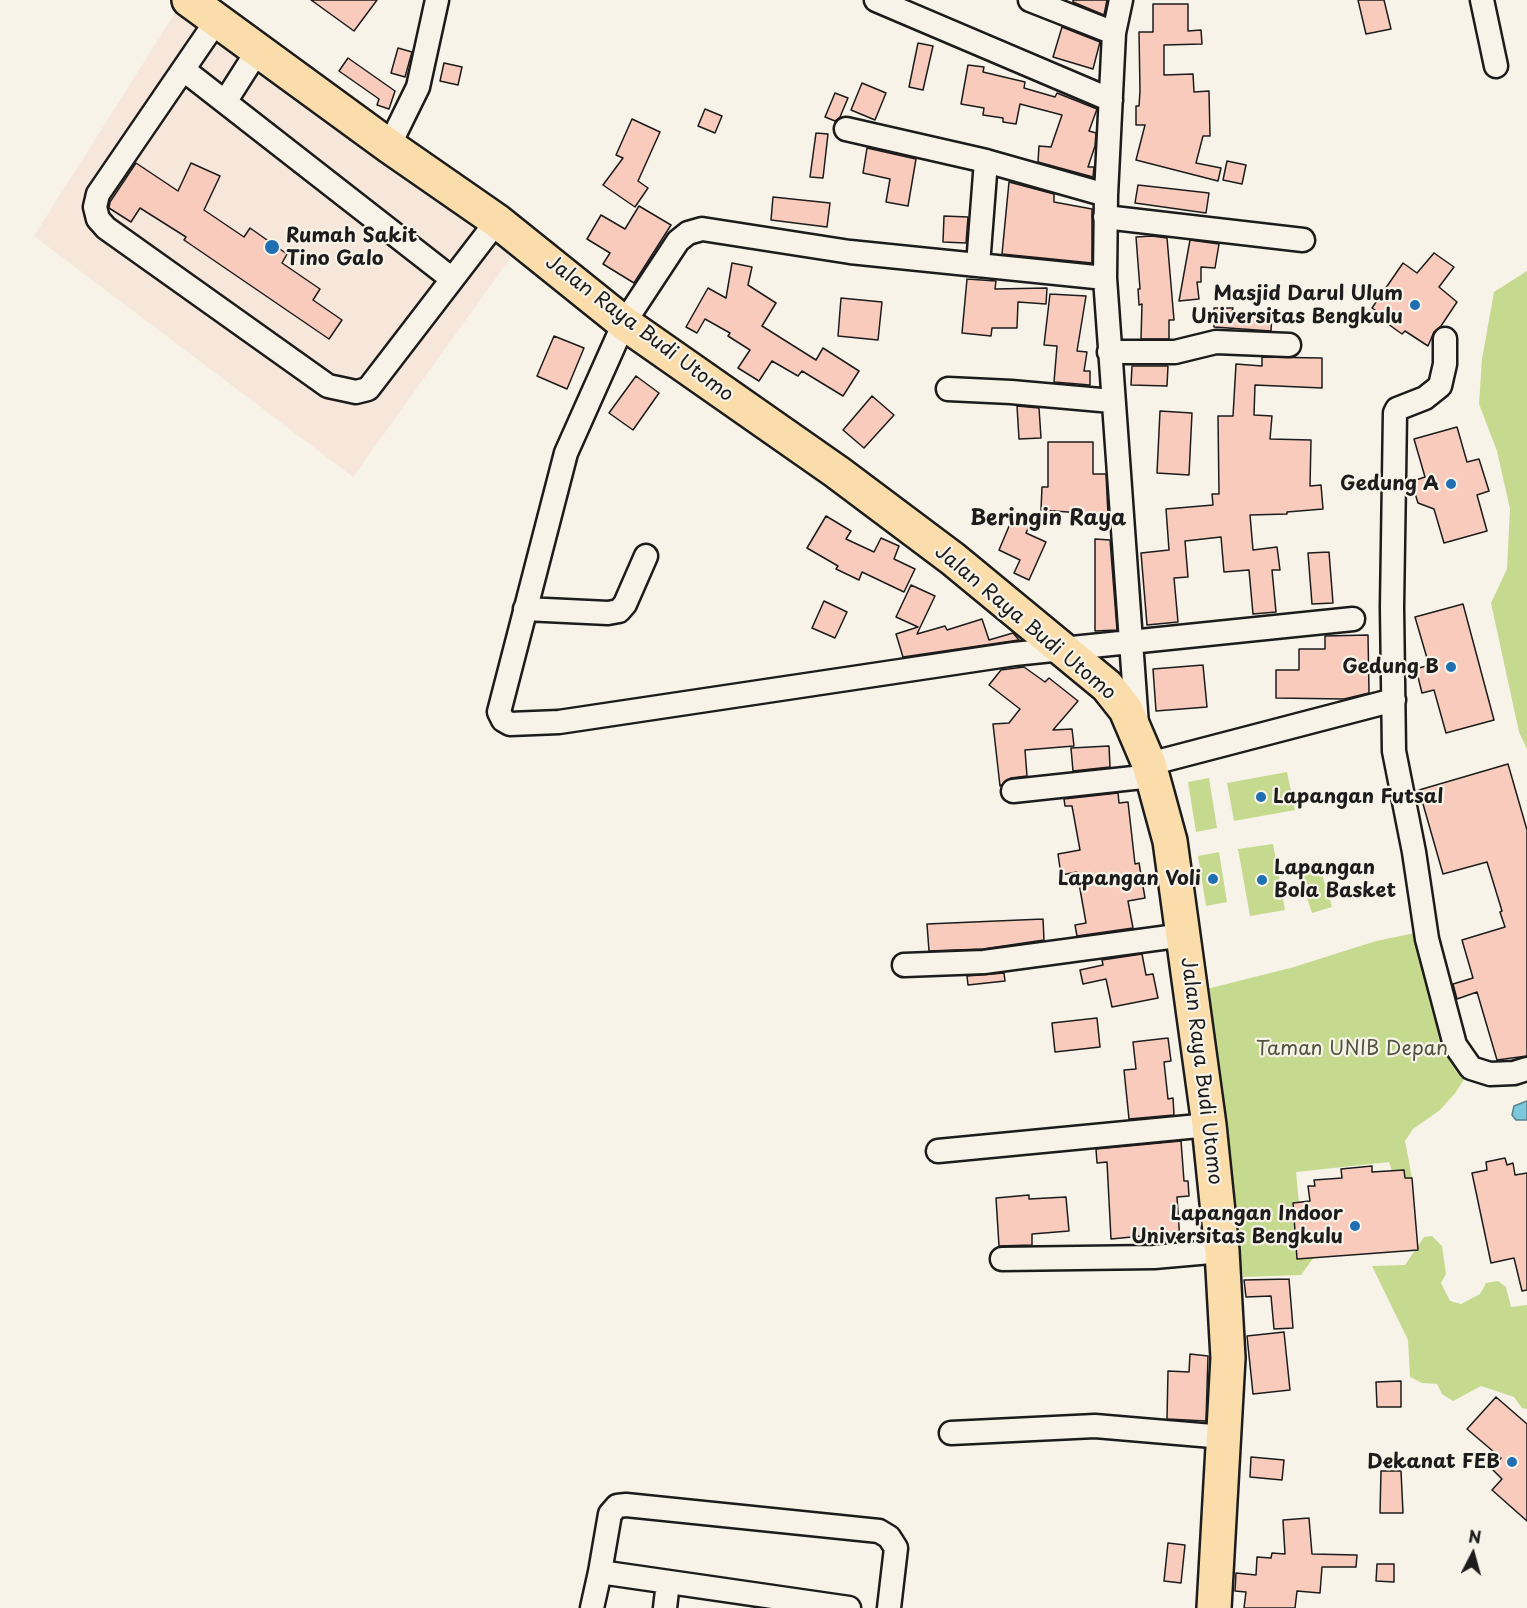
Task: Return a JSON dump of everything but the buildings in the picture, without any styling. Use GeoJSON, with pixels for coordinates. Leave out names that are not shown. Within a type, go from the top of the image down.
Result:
{"type":"FeatureCollection","features":[{"type":"Feature","properties":{"kind":"highway","name":"Jalan Raya Budi Utomo"},"geometry":{"type":"LineString","coordinates":[[189,0],[389,146],[497,221],[624,323],[953,559],[1060,650],[1107,686],[1126,710],[1138,733],[1151,770],[1170,841],[1209,1125],[1222,1251],[1228,1358],[1214,1608]]}},
{"type":"Feature","properties":{"kind":"street"},"geometry":{"type":"LineString","coordinates":[[389,146],[418,87],[437,0]]}},
{"type":"Feature","properties":{"kind":"street"},"geometry":{"type":"LineString","coordinates":[[876,0],[1111,100]]}},
{"type":"Feature","properties":{"kind":"street"},"geometry":{"type":"LineString","coordinates":[[1030,0],[1114,33]]}},
{"type":"Feature","properties":{"kind":"street"},"geometry":{"type":"LineString","coordinates":[[1122,0],[1114,33],[1105,206],[1105,278],[1112,402],[1138,733]]}},
{"type":"Feature","properties":{"kind":"street"},"geometry":{"type":"LineString","coordinates":[[1482,0],[1496,66]]}},
{"type":"Feature","properties":{"kind":"street"},"geometry":{"type":"LineString","coordinates":[[217,20],[98,194],[95,207],[98,219],[106,228],[328,386],[347,392],[368,389],[497,221]]}},
{"type":"Feature","properties":{"kind":"street"},"geometry":{"type":"LineString","coordinates":[[225,102],[258,50]]}},
{"type":"Feature","properties":{"kind":"street"},"geometry":{"type":"LineString","coordinates":[[184,69],[452,279]]}},
{"type":"Feature","properties":{"kind":"street"},"geometry":{"type":"LineString","coordinates":[[846,129],[986,161],[1105,206],[1303,240]]}},
{"type":"Feature","properties":{"kind":"street"},"geometry":{"type":"LineString","coordinates":[[978,265],[986,161]]}},
{"type":"Feature","properties":{"kind":"street"},"geometry":{"type":"LineString","coordinates":[[1105,278],[850,252],[702,229],[688,233],[678,241],[624,323],[566,453],[500,712],[503,720],[510,724],[559,722],[1002,655],[1353,619]]}},
{"type":"Feature","properties":{"kind":"street"},"geometry":{"type":"LineString","coordinates":[[1444,339],[1445,364],[1440,386],[1425,398],[1397,409],[1395,413],[1392,607],[1394,751],[1414,852],[1427,939],[1455,1045],[1471,1068],[1490,1074],[1514,1073],[1527,1069]]}},
{"type":"Feature","properties":{"kind":"street"},"geometry":{"type":"LineString","coordinates":[[1109,352],[1175,352],[1216,342],[1289,345]]}},
{"type":"Feature","properties":{"kind":"street"},"geometry":{"type":"LineString","coordinates":[[948,389],[1011,392],[1112,402]]}},
{"type":"Feature","properties":{"kind":"street"},"geometry":{"type":"LineString","coordinates":[[525,609],[608,613],[619,611],[626,604],[646,556]]}},
{"type":"Feature","properties":{"kind":"street"},"geometry":{"type":"LineString","coordinates":[[1013,791],[1151,770],[1394,700]]}},
{"type":"Feature","properties":{"kind":"street"},"geometry":{"type":"LineString","coordinates":[[904,965],[984,962],[1184,935]]}},
{"type":"Feature","properties":{"kind":"street"},"geometry":{"type":"LineString","coordinates":[[938,1151],[1209,1125]]}},
{"type":"Feature","properties":{"kind":"street"},"geometry":{"type":"LineString","coordinates":[[1002,1259],[1154,1257],[1222,1251]]}},
{"type":"Feature","properties":{"kind":"street"},"geometry":{"type":"LineString","coordinates":[[951,1433],[1095,1426],[1224,1437]]}},
{"type":"Feature","properties":{"kind":"street"},"geometry":{"type":"LineString","coordinates":[[592,1608],[610,1514],[617,1506],[626,1505],[879,1531],[889,1537],[896,1548],[889,1608]]}},
{"type":"Feature","properties":{"kind":"street"},"geometry":{"type":"LineString","coordinates":[[600,1572],[668,1582],[742,1600],[849,1608]]}},
{"type":"Feature","properties":{"kind":"street"},"geometry":{"type":"LineString","coordinates":[[665,1608],[668,1582]]}},
{"type":"Feature","properties":{"kind":"shaded area","name":"Rumah Sakit Tino Galo"},"geometry":{"type":"Polygon","coordinates":[[[180,5],[511,257],[353,477],[34,236],[180,5]]]}},
{"type":"Feature","properties":{"kind":"green space"},"geometry":{"type":"Polygon","coordinates":[[[1527,271],[1527,749],[1519,732],[1491,603],[1507,569],[1510,509],[1497,451],[1479,404],[1482,359],[1494,292],[1527,271]]]}},
{"type":"Feature","properties":{"kind":"green space","name":"Lapangan Futsal"},"geometry":{"type":"Polygon","coordinates":[[[1287,772],[1295,810],[1234,821],[1227,783],[1287,772]]]}},
{"type":"Feature","properties":{"kind":"green space","name":"Lapangan Voli"},"geometry":{"type":"Polygon","coordinates":[[[1209,778],[1217,828],[1196,832],[1188,782],[1209,778]]]}},
{"type":"Feature","properties":{"kind":"green space","name":"Lapangan Bola Basket"},"geometry":{"type":"Polygon","coordinates":[[[1273,844],[1285,910],[1250,916],[1238,849],[1273,844]]]}},
{"type":"Feature","properties":{"kind":"green space","name":"Lapangan Voli"},"geometry":{"type":"Polygon","coordinates":[[[1219,852],[1227,902],[1206,906],[1198,856],[1219,852]]]}},
{"type":"Feature","properties":{"kind":"green space"},"geometry":{"type":"Polygon","coordinates":[[[1318,861],[1332,907],[1312,913],[1297,868],[1318,861]]]}},
{"type":"Feature","properties":{"kind":"green space","name":"Taman UNIB Depan"},"geometry":{"type":"Polygon","coordinates":[[[1425,931],[1471,1068],[1456,1092],[1440,1110],[1413,1129],[1405,1141],[1412,1178],[1405,1178],[1404,1170],[1392,1171],[1389,1162],[1296,1172],[1299,1203],[1293,1204],[1297,1254],[1314,1257],[1301,1275],[1243,1277],[1207,989],[1294,967],[1376,941],[1425,931]]]}},
{"type":"Feature","properties":{"kind":"green space"},"geometry":{"type":"Polygon","coordinates":[[[1432,1236],[1442,1246],[1446,1274],[1441,1283],[1450,1301],[1461,1304],[1480,1294],[1486,1283],[1498,1281],[1506,1287],[1511,1307],[1527,1305],[1527,1409],[1522,1408],[1514,1397],[1481,1386],[1453,1401],[1442,1394],[1437,1384],[1422,1383],[1410,1377],[1408,1340],[1372,1266],[1405,1265],[1424,1237],[1432,1236]]]}},
{"type":"Feature","properties":{"kind":"water"},"geometry":{"type":"Polygon","coordinates":[[[1527,1101],[1527,1120],[1516,1120],[1512,1115],[1514,1106],[1527,1101]]]}},
{"type":"Feature","properties":{"kind":"place","name":"Rumah Sakit Tino Galo"},"geometry":{"type":"Point","coordinates":[272,247]}},
{"type":"Feature","properties":{"kind":"place","name":"Masjid Darul Ulum Universitas Bengkulu"},"geometry":{"type":"Point","coordinates":[1415,305]}},
{"type":"Feature","properties":{"kind":"place","name":"Gedung A"},"geometry":{"type":"Point","coordinates":[1451,484]}},
{"type":"Feature","properties":{"kind":"place","name":"Gedung B"},"geometry":{"type":"Point","coordinates":[1451,667]}},
{"type":"Feature","properties":{"kind":"place","name":"Lapangan Futsal"},"geometry":{"type":"Point","coordinates":[1261,797]}},
{"type":"Feature","properties":{"kind":"place","name":"Lapangan Voli"},"geometry":{"type":"Point","coordinates":[1213,879]}},
{"type":"Feature","properties":{"kind":"place","name":"Lapangan Bola Basket"},"geometry":{"type":"Point","coordinates":[1262,880]}},
{"type":"Feature","properties":{"kind":"place","name":"Lapangan Indoor Universitas Bengkulu"},"geometry":{"type":"Point","coordinates":[1355,1226]}},
{"type":"Feature","properties":{"kind":"place","name":"Dekanat FEB"},"geometry":{"type":"Point","coordinates":[1512,1462]}},
{"type":"Feature","properties":{"kind":"district","name":"Beringin Raya"},"geometry":{"type":"Point","coordinates":[1048,519]}}]}
